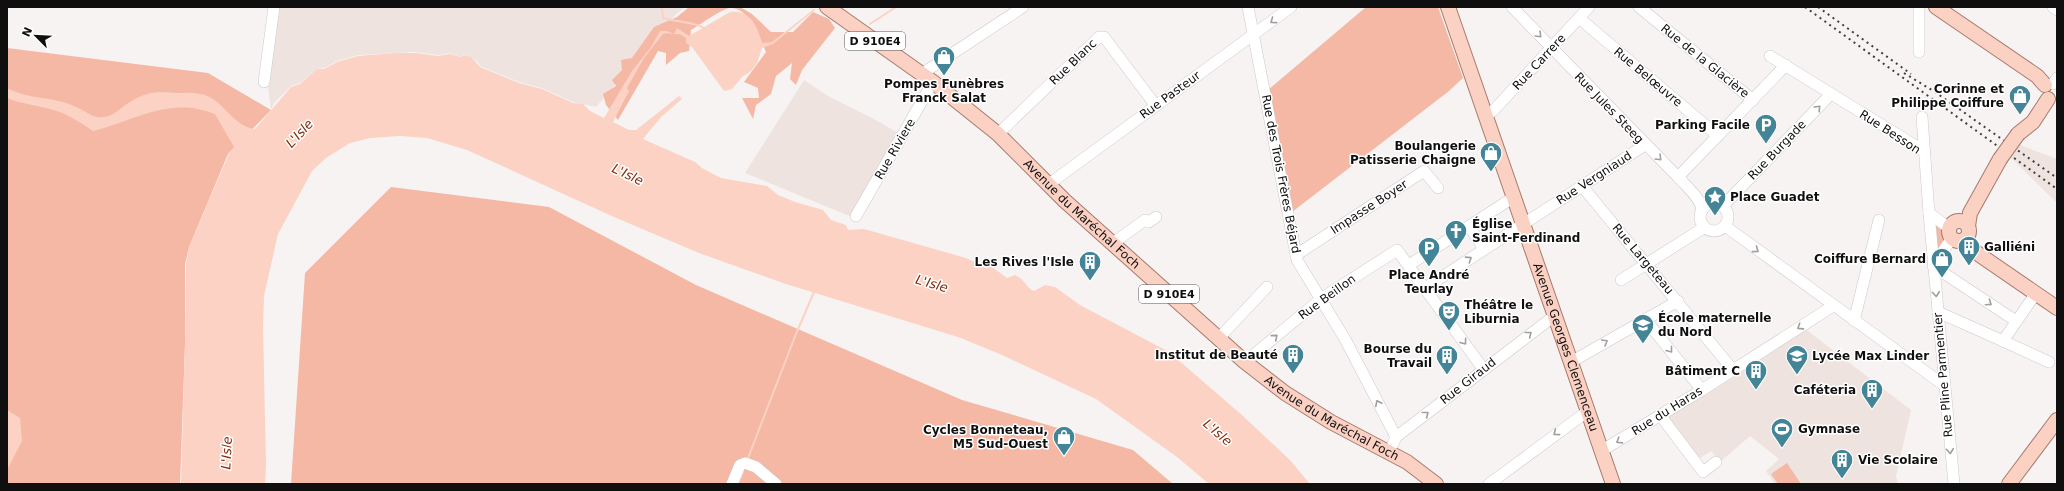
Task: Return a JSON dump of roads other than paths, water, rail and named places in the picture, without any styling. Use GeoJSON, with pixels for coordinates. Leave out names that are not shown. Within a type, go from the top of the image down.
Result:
{"type":"FeatureCollection","features":[{"type":"Feature","properties":{"kind":"main road","name":"Avenue du Maréchal Foch"},"geometry":{"type":"LineString","coordinates":[[827,7],[928,78],[998,134],[1049,184],[1245,362],[1285,393],[1325,418],[1407,462],[1436,484]]}},
{"type":"Feature","properties":{"kind":"main road","name":"Avenue Georges Clemenceau"},"geometry":{"type":"LineString","coordinates":[[1448,7],[1613,484]]}},
{"type":"Feature","properties":{"kind":"main road"},"geometry":{"type":"LineString","coordinates":[[1936,7],[2037,76],[2052,89],[2033,122],[2018,134],[2000,159],[1970,213],[1958,230],[1971,249],[2057,308]]}},
{"type":"Feature","properties":{"kind":"main road"},"geometry":{"type":"LineString","coordinates":[[2009,484],[2057,420]]}},
{"type":"Feature","properties":{"kind":"street"},"geometry":{"type":"LineString","coordinates":[[264,82],[274,7]]}},
{"type":"Feature","properties":{"kind":"street"},"geometry":{"type":"LineString","coordinates":[[928,78],[934,65],[1024,7]]}},
{"type":"Feature","properties":{"kind":"street","name":"Rue des Trois Frères Béjard"},"geometry":{"type":"LineString","coordinates":[[1248,7],[1298,260],[1345,339],[1396,438]]}},
{"type":"Feature","properties":{"kind":"street","name":"Rue Pasteur"},"geometry":{"type":"LineString","coordinates":[[1049,184],[1291,7]]}},
{"type":"Feature","properties":{"kind":"street","name":"Rue Jules Steeg"},"geometry":{"type":"LineString","coordinates":[[1512,7],[1678,177],[1698,201],[1702,207],[1702,211]]}},
{"type":"Feature","properties":{"kind":"street","name":"Rue Carrere"},"geometry":{"type":"LineString","coordinates":[[1486,115],[1493,111],[1589,7]]}},
{"type":"Feature","properties":{"kind":"street","name":"Rue de la Glacière"},"geometry":{"type":"LineString","coordinates":[[1640,7],[1752,100]]}},
{"type":"Feature","properties":{"kind":"street"},"geometry":{"type":"LineString","coordinates":[[1919,7],[1919,52]]}},
{"type":"Feature","properties":{"kind":"street"},"geometry":{"type":"LineString","coordinates":[[2053,7],[2057,10]]}},
{"type":"Feature","properties":{"kind":"street","name":"Rue Belœuvre"},"geometry":{"type":"LineString","coordinates":[[1579,18],[1718,136]]}},
{"type":"Feature","properties":{"kind":"street","name":"Rue Blanc"},"geometry":{"type":"LineString","coordinates":[[998,134],[1099,37],[1104,37],[1156,106]]}},
{"type":"Feature","properties":{"kind":"street","name":"Rue Besson"},"geometry":{"type":"LineString","coordinates":[[1770,56],[1924,151],[1929,213]]}},
{"type":"Feature","properties":{"kind":"street"},"geometry":{"type":"LineString","coordinates":[[1678,177],[1786,65]]}},
{"type":"Feature","properties":{"kind":"street","name":"Rue Riviere"},"geometry":{"type":"LineString","coordinates":[[856,216],[928,78]]}},
{"type":"Feature","properties":{"kind":"street","name":"Rue Burgade"},"geometry":{"type":"LineString","coordinates":[[1723,206],[1831,94]]}},
{"type":"Feature","properties":{"kind":"street"},"geometry":{"type":"LineString","coordinates":[[1922,117],[1924,151]]}},
{"type":"Feature","properties":{"kind":"street","name":"Rue Vergniaud"},"geometry":{"type":"LineString","coordinates":[[1425,288],[1646,145]]}},
{"type":"Feature","properties":{"kind":"street","name":"Impasse Boyer"},"geometry":{"type":"LineString","coordinates":[[1296,254],[1424,171],[1438,188]]}},
{"type":"Feature","properties":{"kind":"street","name":"Rue Largeteau"},"geometry":{"type":"LineString","coordinates":[[1582,186],[1678,301],[1733,370]]}},
{"type":"Feature","properties":{"kind":"street"},"geometry":{"type":"LineString","coordinates":[[1484,370],[1409,265],[1514,197]]}},
{"type":"Feature","properties":{"kind":"street"},"geometry":{"type":"LineString","coordinates":[[1717,203],[1723,206],[1728,218],[1724,226],[1713,231],[1705,227],[1701,220],[1702,211],[1710,204],[1717,203]]}},
{"type":"Feature","properties":{"kind":"street"},"geometry":{"type":"LineString","coordinates":[[1929,213],[1958,230],[1934,266],[2016,321]]}},
{"type":"Feature","properties":{"kind":"street","name":"Rue Pline Parmentier"},"geometry":{"type":"LineString","coordinates":[[1929,213],[1954,484]]}},
{"type":"Feature","properties":{"kind":"street"},"geometry":{"type":"LineString","coordinates":[[1113,243],[1145,220],[1149,222],[1156,217]]}},
{"type":"Feature","properties":{"kind":"street"},"geometry":{"type":"LineString","coordinates":[[1854,321],[1879,220]]}},
{"type":"Feature","properties":{"kind":"street"},"geometry":{"type":"LineString","coordinates":[[1469,226],[1484,249]]}},
{"type":"Feature","properties":{"kind":"street"},"geometry":{"type":"LineString","coordinates":[[1724,226],[1944,386]]}},
{"type":"Feature","properties":{"kind":"street"},"geometry":{"type":"LineString","coordinates":[[1621,280],[1705,227]]}},
{"type":"Feature","properties":{"kind":"street","name":"Rue Beillon"},"geometry":{"type":"LineString","coordinates":[[1245,362],[1322,298],[1397,250],[1409,265]]}},
{"type":"Feature","properties":{"kind":"street"},"geometry":{"type":"LineString","coordinates":[[1218,339],[1268,287]]}},
{"type":"Feature","properties":{"kind":"street"},"geometry":{"type":"LineString","coordinates":[[2003,341],[2036,293]]}},
{"type":"Feature","properties":{"kind":"street"},"geometry":{"type":"LineString","coordinates":[[1571,362],[1678,301]]}},
{"type":"Feature","properties":{"kind":"street","name":"Rue du Haras"},"geometry":{"type":"LineString","coordinates":[[1601,450],[1702,390],[1833,306]]}},
{"type":"Feature","properties":{"kind":"street"},"geometry":{"type":"LineString","coordinates":[[1938,312],[2049,362]]}},
{"type":"Feature","properties":{"kind":"street","name":"Rue Giraud"},"geometry":{"type":"LineString","coordinates":[[1389,453],[1396,438],[1549,320],[1555,317]]}},
{"type":"Feature","properties":{"kind":"street"},"geometry":{"type":"LineString","coordinates":[[1645,319],[1702,390]]}},
{"type":"Feature","properties":{"kind":"street"},"geometry":{"type":"LineString","coordinates":[[1489,484],[1588,411]]}},
{"type":"Feature","properties":{"kind":"street"},"geometry":{"type":"LineString","coordinates":[[1660,415],[1703,472],[1716,462]]}},
{"type":"Feature","properties":{"kind":"street"},"geometry":{"type":"LineString","coordinates":[[732,484],[740,465],[745,463],[756,467],[776,484]]}},
{"type":"Feature","properties":{"kind":"water"},"geometry":{"type":"Polygon","coordinates":[[[814,9],[815,10],[773,44],[762,48],[757,63],[751,71],[742,77],[732,89],[724,91],[692,47],[686,43],[686,38],[680,34],[674,34],[677,28],[689,36],[730,12],[737,12],[748,16],[752,20],[762,43],[772,42],[814,9]]]}},
{"type":"Feature","properties":{"kind":"water","name":"L'Isle"},"geometry":{"type":"Polygon","coordinates":[[[660,31],[667,31],[674,34],[663,34],[644,58],[627,88],[629,91],[613,122],[629,130],[636,130],[679,96],[682,99],[661,117],[643,139],[695,162],[702,168],[721,178],[767,186],[778,195],[795,202],[823,210],[831,220],[846,225],[848,230],[864,229],[966,258],[986,267],[992,267],[1007,278],[1015,275],[1022,279],[1029,288],[1034,291],[1045,285],[1055,287],[1080,305],[1169,352],[1243,416],[1290,460],[1310,484],[1209,484],[1177,457],[1096,399],[1002,355],[961,338],[786,284],[699,253],[614,217],[467,150],[427,138],[400,136],[370,138],[350,143],[326,158],[312,171],[278,234],[264,296],[265,484],[181,484],[186,264],[189,247],[229,154],[234,147],[215,114],[198,109],[168,109],[153,112],[93,131],[62,113],[7,98],[7,88],[15,92],[59,101],[93,116],[100,117],[111,115],[143,95],[159,92],[195,93],[208,96],[215,100],[240,123],[255,129],[291,87],[300,84],[317,69],[324,69],[337,62],[358,56],[396,53],[416,53],[438,56],[450,54],[460,57],[465,55],[471,57],[480,67],[519,83],[542,89],[573,103],[583,104],[590,111],[604,118],[632,71],[651,47],[660,31]]]}},
{"type":"Feature","properties":{"kind":"water"},"geometry":{"type":"Polygon","coordinates":[[[7,410],[20,418],[22,441],[7,470],[7,410]]]}},
{"type":"Feature","properties":{"kind":"waterway"},"geometry":{"type":"LineString","coordinates":[[662,7],[663,18],[701,26],[704,28]]}},
{"type":"Feature","properties":{"kind":"waterway"},"geometry":{"type":"LineString","coordinates":[[870,24],[896,7]]}},
{"type":"Feature","properties":{"kind":"waterway"},"geometry":{"type":"LineString","coordinates":[[748,458],[796,334],[814,292]]}},
{"type":"Feature","properties":{"kind":"waterway"},"geometry":{"type":"LineString","coordinates":[[738,484],[743,472]]}},
{"type":"Feature","properties":{"kind":"railway"},"geometry":{"type":"LineString","coordinates":[[1805,7],[2057,189]]}},
{"type":"Feature","properties":{"kind":"railway"},"geometry":{"type":"LineString","coordinates":[[1818,7],[1911,74]]}},
{"type":"Feature","properties":{"kind":"railway"},"geometry":{"type":"LineString","coordinates":[[1904,73],[1935,92],[2057,178]]}},
{"type":"Feature","properties":{"kind":"place","name":"Pompes Funèbres Franck Salat"},"geometry":{"type":"Point","coordinates":[944,76]}},
{"type":"Feature","properties":{"kind":"place","name":"Corinne et Philippe Coiffure"},"geometry":{"type":"Point","coordinates":[2020,116]}},
{"type":"Feature","properties":{"kind":"place","name":"Parking Facile"},"geometry":{"type":"Point","coordinates":[1766,144]}},
{"type":"Feature","properties":{"kind":"place","name":"Boulangerie Patisserie Chaigne"},"geometry":{"type":"Point","coordinates":[1491,172]}},
{"type":"Feature","properties":{"kind":"place","name":"Place Guadet"},"geometry":{"type":"Point","coordinates":[1715,216]}},
{"type":"Feature","properties":{"kind":"place","name":"Église Saint-Ferdinand"},"geometry":{"type":"Point","coordinates":[1456,250]}},
{"type":"Feature","properties":{"kind":"place","name":"Galliéni"},"geometry":{"type":"Point","coordinates":[1969,266]}},
{"type":"Feature","properties":{"kind":"place","name":"Place André Teurlay"},"geometry":{"type":"Point","coordinates":[1429,268]}},
{"type":"Feature","properties":{"kind":"place","name":"Coiffure Bernard"},"geometry":{"type":"Point","coordinates":[1942,278]}},
{"type":"Feature","properties":{"kind":"place","name":"Les Rives l'Isle"},"geometry":{"type":"Point","coordinates":[1090,282]}},
{"type":"Feature","properties":{"kind":"place","name":"Théâtre le Liburnia"},"geometry":{"type":"Point","coordinates":[1449,332]}},
{"type":"Feature","properties":{"kind":"place","name":"École maternelle du Nord"},"geometry":{"type":"Point","coordinates":[1643,344]}},
{"type":"Feature","properties":{"kind":"place","name":"Institut de Beauté"},"geometry":{"type":"Point","coordinates":[1293,374]}},
{"type":"Feature","properties":{"kind":"place","name":"Bourse du Travail"},"geometry":{"type":"Point","coordinates":[1447,376]}},
{"type":"Feature","properties":{"kind":"place","name":"Lycée Max Linder"},"geometry":{"type":"Point","coordinates":[1797,376]}},
{"type":"Feature","properties":{"kind":"place","name":"Bâtiment C"},"geometry":{"type":"Point","coordinates":[1756,390]}},
{"type":"Feature","properties":{"kind":"place","name":"Caféteria"},"geometry":{"type":"Point","coordinates":[1872,410]}},
{"type":"Feature","properties":{"kind":"place","name":"Gymnase"},"geometry":{"type":"Point","coordinates":[1782,448]}},
{"type":"Feature","properties":{"kind":"place","name":"Cycles Bonneteau, M5 Sud-Ouest"},"geometry":{"type":"Point","coordinates":[1064,456]}},
{"type":"Feature","properties":{"kind":"place","name":"Vie Scolaire"},"geometry":{"type":"Point","coordinates":[1842,480]}}]}
